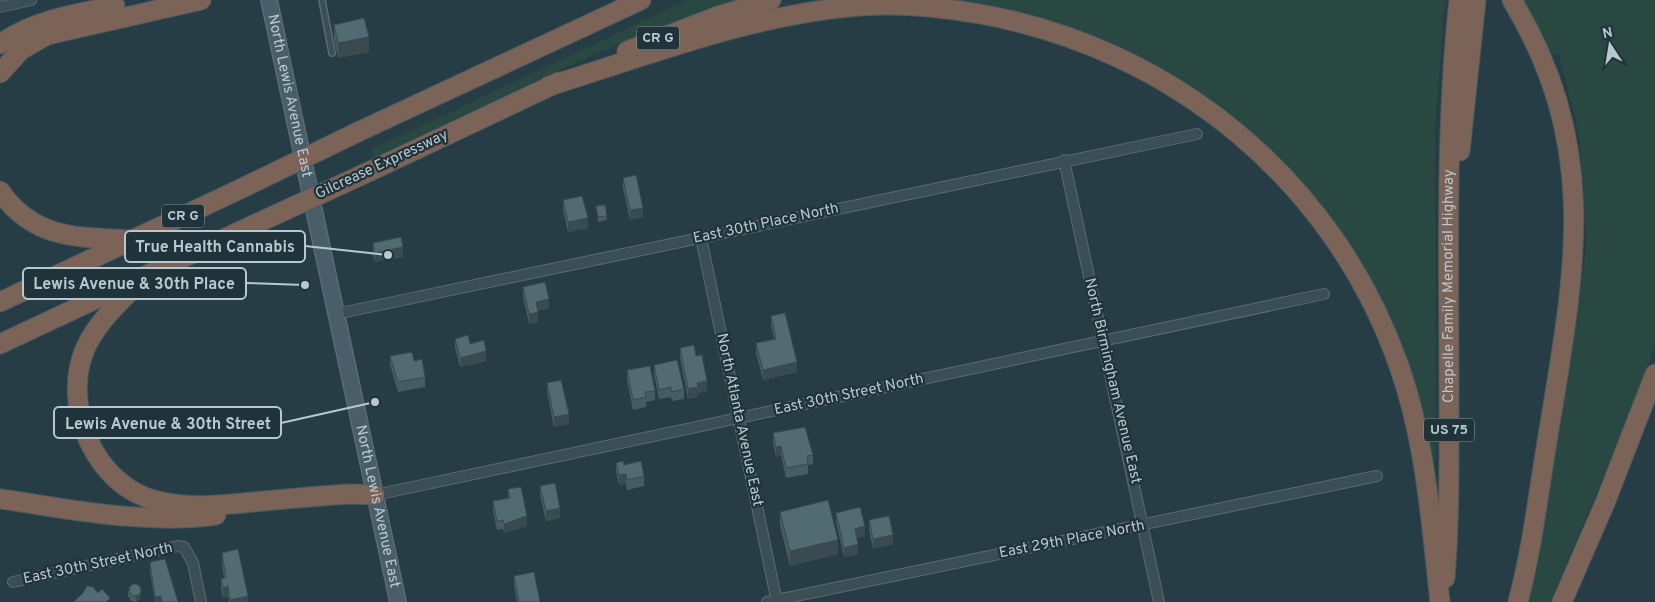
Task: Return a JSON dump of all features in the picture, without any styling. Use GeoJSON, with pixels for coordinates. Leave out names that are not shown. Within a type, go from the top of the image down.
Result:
{"type":"FeatureCollection","features":[{"type":"Feature","properties":{"kind":"highway"},"geometry":{"type":"LineString","coordinates":[[0,44],[15,33],[52,19],[146,0]]}},
{"type":"Feature","properties":{"kind":"highway"},"geometry":{"type":"LineString","coordinates":[[0,73],[21,50],[47,35],[201,0]]}},
{"type":"Feature","properties":{"kind":"highway","name":"CR G"},"geometry":{"type":"LineString","coordinates":[[0,302],[641,0]]}},
{"type":"Feature","properties":{"kind":"highway","name":"Gilcrease Expressway"},"geometry":{"type":"LineString","coordinates":[[0,344],[549,86],[675,31],[770,0]]}},
{"type":"Feature","properties":{"kind":"highway","name":"Chapelle Family Memorial Highway"},"geometry":{"type":"LineString","coordinates":[[1441,602],[1449,505],[1448,142],[1452,63],[1459,0]]}},
{"type":"Feature","properties":{"kind":"highway"},"geometry":{"type":"LineString","coordinates":[[1449,257],[1476,0]]}},
{"type":"Feature","properties":{"kind":"highway"},"geometry":{"type":"LineString","coordinates":[[1512,0],[1545,61],[1563,116],[1570,150],[1573,190],[1573,260],[1562,353],[1518,602]]}},
{"type":"Feature","properties":{"kind":"highway"},"geometry":{"type":"LineString","coordinates":[[549,86],[771,19],[861,6],[928,7],[1002,18],[1072,37],[1142,68],[1210,111],[1266,158],[1311,208],[1355,271],[1388,336],[1400,366],[1415,419],[1423,457],[1441,602]]}},
{"type":"Feature","properties":{"kind":"highway"},"geometry":{"type":"LineString","coordinates":[[0,191],[10,205],[22,215],[50,232],[68,236],[133,240]]}},
{"type":"Feature","properties":{"kind":"highway"},"geometry":{"type":"LineString","coordinates":[[145,276],[98,328],[86,348],[78,376],[78,404],[87,437],[98,457],[117,477],[140,494],[156,501],[200,506],[351,494],[375,495]]}},
{"type":"Feature","properties":{"kind":"highway"},"geometry":{"type":"LineString","coordinates":[[1625,453],[1655,374]]}},
{"type":"Feature","properties":{"kind":"highway"},"geometry":{"type":"LineString","coordinates":[[1562,602],[1655,383]]}},
{"type":"Feature","properties":{"kind":"highway"},"geometry":{"type":"LineString","coordinates":[[0,498],[140,518],[191,519],[354,503],[375,495]]}},
{"type":"Feature","properties":{"kind":"main road","name":"North Lewis Avenue East"},"geometry":{"type":"LineString","coordinates":[[269,0],[398,602]]}},
{"type":"Feature","properties":{"kind":"street"},"geometry":{"type":"LineString","coordinates":[[0,6],[31,0]]}},
{"type":"Feature","properties":{"kind":"street","name":"East 30th Place North"},"geometry":{"type":"LineString","coordinates":[[336,314],[1064,160],[1197,134]]}},
{"type":"Feature","properties":{"kind":"street","name":"North Birmingham Avenue East"},"geometry":{"type":"LineString","coordinates":[[1064,160],[1144,525],[1159,602]]}},
{"type":"Feature","properties":{"kind":"street","name":"North Atlanta Avenue East"},"geometry":{"type":"LineString","coordinates":[[701,238],[739,418],[774,601]]}},
{"type":"Feature","properties":{"kind":"street","name":"East 30th Street North"},"geometry":{"type":"LineString","coordinates":[[375,495],[1103,343],[1324,294]]}},
{"type":"Feature","properties":{"kind":"street","name":"East 29th Place North"},"geometry":{"type":"LineString","coordinates":[[774,601],[1377,476]]}},
{"type":"Feature","properties":{"kind":"street","name":"East 30th Street North"},"geometry":{"type":"LineString","coordinates":[[13,582],[178,546],[184,547],[193,563],[201,602]]}},
{"type":"Feature","properties":{"kind":"lane"},"geometry":{"type":"LineString","coordinates":[[322,0],[332,53]]}},
{"type":"Feature","properties":{"kind":"green space"},"geometry":{"type":"Polygon","coordinates":[[[688,0],[737,0],[691,15],[600,52],[375,157],[370,150],[688,0]]]}},
{"type":"Feature","properties":{"kind":"green space"},"geometry":{"type":"Polygon","coordinates":[[[926,0],[1445,0],[1435,128],[1436,459],[1430,460],[1344,240],[1163,72],[926,0]]]}},
{"type":"Feature","properties":{"kind":"green space"},"geometry":{"type":"Polygon","coordinates":[[[1524,0],[1655,0],[1655,345],[1638,396],[1550,602],[1527,602],[1576,325],[1587,240],[1579,133],[1559,54],[1553,55],[1524,0]]]}},
{"type":"Feature","properties":{"kind":"building"},"geometry":{"type":"Polygon","coordinates":[[[364,18],[369,37],[338,43],[334,25],[364,18]]]}},
{"type":"Feature","properties":{"kind":"building"},"geometry":{"type":"Polygon","coordinates":[[[636,175],[643,208],[630,210],[623,178],[636,175]]]}},
{"type":"Feature","properties":{"kind":"building"},"geometry":{"type":"Polygon","coordinates":[[[582,196],[588,218],[568,222],[563,200],[582,196]]]}},
{"type":"Feature","properties":{"kind":"building"},"geometry":{"type":"Polygon","coordinates":[[[605,205],[607,216],[598,217],[596,206],[605,205]]]}},
{"type":"Feature","properties":{"kind":"building"},"geometry":{"type":"Polygon","coordinates":[[[401,237],[403,247],[375,253],[373,243],[401,237]]]}},
{"type":"Feature","properties":{"kind":"building"},"geometry":{"type":"Polygon","coordinates":[[[545,282],[549,299],[536,302],[538,312],[529,314],[523,287],[545,282]]]}},
{"type":"Feature","properties":{"kind":"building"},"geometry":{"type":"Polygon","coordinates":[[[785,313],[797,362],[763,370],[756,343],[776,339],[771,316],[785,313]]]}},
{"type":"Feature","properties":{"kind":"building"},"geometry":{"type":"Polygon","coordinates":[[[468,335],[470,344],[484,340],[486,351],[460,358],[455,339],[468,335]]]}},
{"type":"Feature","properties":{"kind":"building"},"geometry":{"type":"Polygon","coordinates":[[[694,345],[696,356],[702,355],[707,381],[697,383],[698,387],[688,389],[680,348],[694,345]]]}},
{"type":"Feature","properties":{"kind":"building"},"geometry":{"type":"Polygon","coordinates":[[[412,352],[414,361],[422,359],[425,377],[398,382],[390,356],[412,352]]]}},
{"type":"Feature","properties":{"kind":"building"},"geometry":{"type":"Polygon","coordinates":[[[677,360],[684,389],[672,392],[671,387],[659,390],[654,365],[677,360]]]}},
{"type":"Feature","properties":{"kind":"building"},"geometry":{"type":"Polygon","coordinates":[[[650,366],[655,391],[645,392],[646,397],[633,400],[627,370],[650,366]]]}},
{"type":"Feature","properties":{"kind":"building"},"geometry":{"type":"Polygon","coordinates":[[[561,380],[569,414],[554,417],[547,383],[561,380]]]}},
{"type":"Feature","properties":{"kind":"building"},"geometry":{"type":"Polygon","coordinates":[[[805,427],[813,455],[807,456],[808,464],[786,468],[781,446],[776,447],[773,433],[805,427]]]}},
{"type":"Feature","properties":{"kind":"building"},"geometry":{"type":"Polygon","coordinates":[[[623,461],[624,465],[641,461],[644,476],[627,480],[626,474],[619,475],[616,463],[623,461]]]}},
{"type":"Feature","properties":{"kind":"building"},"geometry":{"type":"Polygon","coordinates":[[[555,483],[560,508],[546,511],[540,486],[555,483]]]}},
{"type":"Feature","properties":{"kind":"building"},"geometry":{"type":"Polygon","coordinates":[[[521,487],[527,516],[504,524],[503,520],[497,521],[493,501],[510,498],[508,489],[521,487]]]}},
{"type":"Feature","properties":{"kind":"building"},"geometry":{"type":"Polygon","coordinates":[[[828,500],[838,540],[790,551],[780,512],[828,500]]]}},
{"type":"Feature","properties":{"kind":"building"},"geometry":{"type":"Polygon","coordinates":[[[860,507],[865,526],[855,529],[858,544],[844,548],[836,513],[860,507]]]}},
{"type":"Feature","properties":{"kind":"building"},"geometry":{"type":"Polygon","coordinates":[[[889,516],[893,535],[873,539],[869,520],[889,516]]]}},
{"type":"Feature","properties":{"kind":"building"},"geometry":{"type":"Polygon","coordinates":[[[238,549],[248,596],[230,600],[228,586],[223,588],[221,579],[226,578],[222,553],[238,549]]]}},
{"type":"Feature","properties":{"kind":"building"},"geometry":{"type":"Polygon","coordinates":[[[165,559],[178,602],[162,602],[161,596],[155,597],[150,562],[165,559]]]}},
{"type":"Feature","properties":{"kind":"building"},"geometry":{"type":"Polygon","coordinates":[[[534,572],[540,602],[519,602],[514,576],[534,572]]]}},
{"type":"Feature","properties":{"kind":"building"},"geometry":{"type":"Polygon","coordinates":[[[133,584],[137,584],[141,590],[137,596],[133,596],[129,592],[129,588],[133,584]]]}},
{"type":"Feature","properties":{"kind":"building"},"geometry":{"type":"Polygon","coordinates":[[[87,586],[93,587],[98,593],[102,589],[110,598],[106,602],[73,602],[83,593],[87,586]]]}},
{"type":"Feature","properties":{"kind":"place","name":"True Health Cannabis"},"geometry":{"type":"Point","coordinates":[388,255]}},
{"type":"Feature","properties":{"kind":"place","name":"Lewis Avenue & 30th Place"},"geometry":{"type":"Point","coordinates":[305,285]}},
{"type":"Feature","properties":{"kind":"place","name":"Lewis Avenue & 30th Street"},"geometry":{"type":"Point","coordinates":[375,402]}}]}
